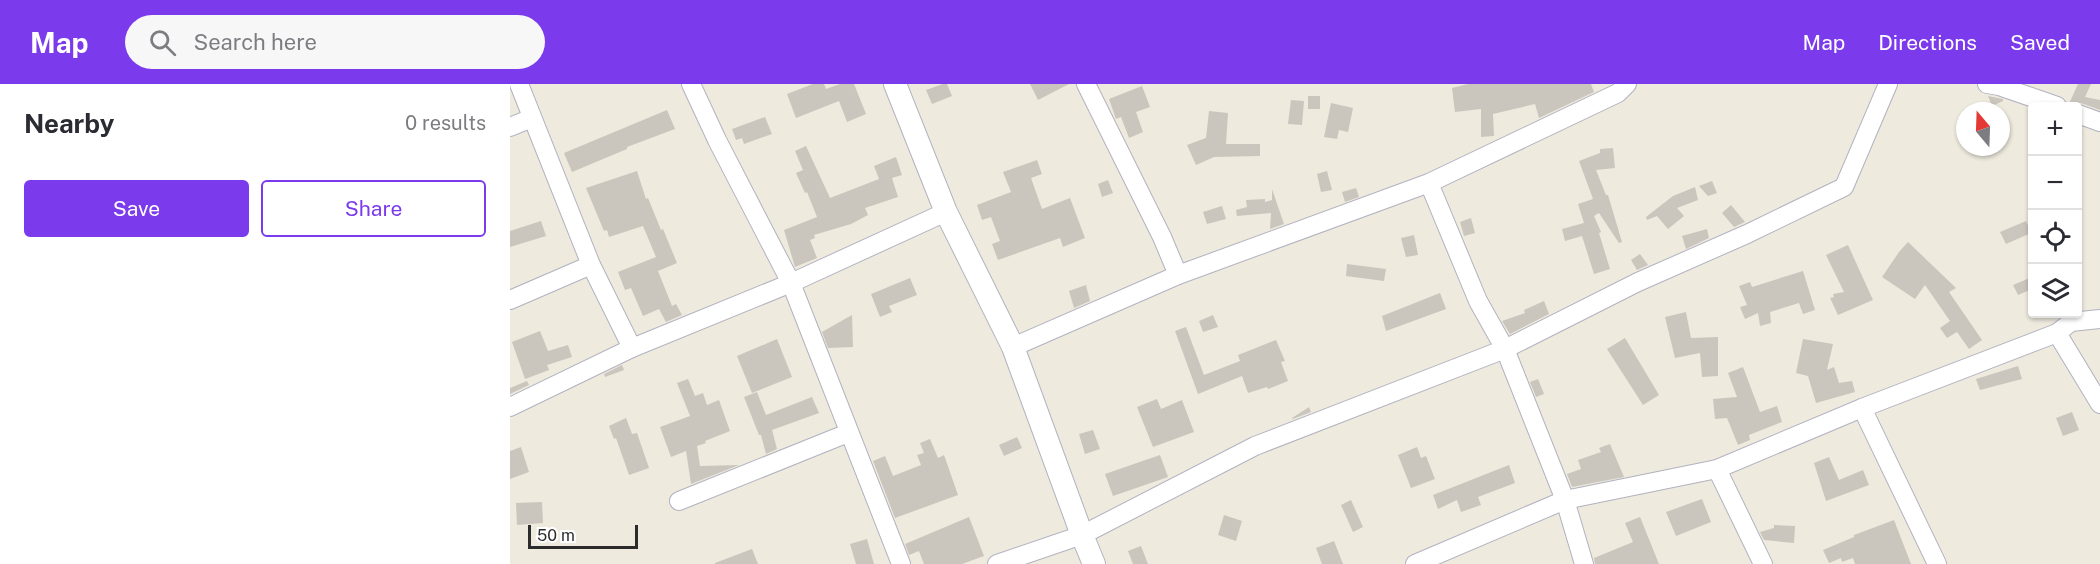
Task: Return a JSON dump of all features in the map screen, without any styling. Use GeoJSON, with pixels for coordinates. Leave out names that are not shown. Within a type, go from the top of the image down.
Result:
{"type":"FeatureCollection","features":[{"type":"Feature","properties":{"kind":"street"},"geometry":{"type":"LineString","coordinates":[[519,84],[591,265],[632,348]]}},
{"type":"Feature","properties":{"kind":"street"},"geometry":{"type":"LineString","coordinates":[[691,84],[717,140],[791,283],[901,564]]}},
{"type":"Feature","properties":{"kind":"street"},"geometry":{"type":"LineString","coordinates":[[895,84],[946,212],[1013,347],[1094,564]]}},
{"type":"Feature","properties":{"kind":"street"},"geometry":{"type":"LineString","coordinates":[[1086,84],[1162,237],[1178,275]]}},
{"type":"Feature","properties":{"kind":"street"},"geometry":{"type":"LineString","coordinates":[[1013,347],[1178,275],[1429,183],[1618,93],[1628,84]]}},
{"type":"Feature","properties":{"kind":"street"},"geometry":{"type":"LineString","coordinates":[[997,564],[1082,535],[1255,446],[1505,349],[1638,282],[1747,234],[1844,187],[1888,84]]}},
{"type":"Feature","properties":{"kind":"street"},"geometry":{"type":"LineString","coordinates":[[1987,84],[2045,102]]}},
{"type":"Feature","properties":{"kind":"street"},"geometry":{"type":"LineString","coordinates":[[2082,115],[2100,122]]}},
{"type":"Feature","properties":{"kind":"street"},"geometry":{"type":"LineString","coordinates":[[510,127],[532,118]]}},
{"type":"Feature","properties":{"kind":"street"},"geometry":{"type":"LineString","coordinates":[[1429,183],[1478,301],[1505,349],[1565,500],[1584,564]]}},
{"type":"Feature","properties":{"kind":"street"},"geometry":{"type":"LineString","coordinates":[[510,407],[632,348],[791,283],[946,212]]}},
{"type":"Feature","properties":{"kind":"street"},"geometry":{"type":"LineString","coordinates":[[510,300],[591,265]]}},
{"type":"Feature","properties":{"kind":"street"},"geometry":{"type":"LineString","coordinates":[[1415,564],[1565,500],[1717,469],[1862,408],[2057,333],[2071,322],[2100,319]]}},
{"type":"Feature","properties":{"kind":"street"},"geometry":{"type":"LineString","coordinates":[[2057,333],[2100,404]]}},
{"type":"Feature","properties":{"kind":"street"},"geometry":{"type":"LineString","coordinates":[[1862,408],[1937,564]]}},
{"type":"Feature","properties":{"kind":"street"},"geometry":{"type":"LineString","coordinates":[[679,501],[848,433]]}},
{"type":"Feature","properties":{"kind":"street"},"geometry":{"type":"LineString","coordinates":[[1717,469],[1763,564]]}},
{"type":"Feature","properties":{"kind":"building"},"geometry":{"type":"Polygon","coordinates":[[[813,84],[824,84],[826,89],[840,84],[854,84],[866,114],[847,122],[839,101],[796,118],[787,94],[813,84]]]}},
{"type":"Feature","properties":{"kind":"building"},"geometry":{"type":"Polygon","coordinates":[[[947,84],[952,96],[932,104],[926,90],[947,84]]]}},
{"type":"Feature","properties":{"kind":"building"},"geometry":{"type":"Polygon","coordinates":[[[1030,84],[1069,84],[1038,100],[1030,84]]]}},
{"type":"Feature","properties":{"kind":"building"},"geometry":{"type":"Polygon","coordinates":[[[1468,84],[1591,84],[1594,92],[1539,118],[1535,104],[1493,114],[1494,136],[1481,137],[1481,109],[1455,112],[1452,88],[1468,84]]]}},
{"type":"Feature","properties":{"kind":"building"},"geometry":{"type":"Polygon","coordinates":[[[2078,84],[2091,84],[2085,97],[2100,100],[2100,110],[2082,102],[2070,102],[2078,84]]]}},
{"type":"Feature","properties":{"kind":"building"},"geometry":{"type":"Polygon","coordinates":[[[1142,86],[1150,107],[1136,112],[1143,132],[1129,138],[1121,117],[1116,119],[1109,99],[1142,86]]]}},
{"type":"Feature","properties":{"kind":"building"},"geometry":{"type":"Polygon","coordinates":[[[1308,96],[1320,96],[1320,109],[1308,109],[1308,96]]]}},
{"type":"Feature","properties":{"kind":"building"},"geometry":{"type":"Polygon","coordinates":[[[1988,96],[2003,99],[2001,102],[1990,102],[1988,96]]]}},
{"type":"Feature","properties":{"kind":"building"},"geometry":{"type":"Polygon","coordinates":[[[1291,100],[1304,101],[1302,125],[1288,124],[1291,100]]]}},
{"type":"Feature","properties":{"kind":"building"},"geometry":{"type":"Polygon","coordinates":[[[1331,103],[1353,108],[1348,132],[1339,130],[1337,139],[1324,137],[1331,103]]]}},
{"type":"Feature","properties":{"kind":"building"},"geometry":{"type":"Polygon","coordinates":[[[667,110],[675,129],[627,147],[627,149],[572,172],[564,153],[667,110]]]}},
{"type":"Feature","properties":{"kind":"building"},"geometry":{"type":"Polygon","coordinates":[[[1209,111],[1228,113],[1226,144],[1260,144],[1260,156],[1214,157],[1196,165],[1187,145],[1206,138],[1209,111]]]}},
{"type":"Feature","properties":{"kind":"building"},"geometry":{"type":"Polygon","coordinates":[[[765,117],[772,134],[744,144],[742,138],[736,140],[732,129],[765,117]]]}},
{"type":"Feature","properties":{"kind":"building"},"geometry":{"type":"Polygon","coordinates":[[[806,146],[830,198],[879,179],[874,166],[896,157],[902,175],[892,178],[898,197],[865,208],[868,215],[851,224],[814,235],[815,238],[810,240],[817,258],[795,267],[784,230],[817,217],[796,173],[803,170],[795,151],[806,146]]]}},
{"type":"Feature","properties":{"kind":"building"},"geometry":{"type":"Polygon","coordinates":[[[1613,148],[1615,168],[1596,170],[1606,195],[1608,195],[1622,242],[1619,243],[1599,213],[1594,216],[1601,232],[1599,233],[1610,269],[1594,274],[1582,236],[1565,241],[1562,229],[1584,223],[1578,204],[1593,199],[1579,161],[1600,153],[1600,149],[1613,148]]]}},
{"type":"Feature","properties":{"kind":"building"},"geometry":{"type":"Polygon","coordinates":[[[1037,160],[1042,174],[1031,178],[1042,209],[1070,198],[1085,238],[1063,247],[1060,238],[998,260],[992,244],[1000,241],[991,217],[982,220],[977,205],[1011,192],[1003,172],[1037,160]]]}},
{"type":"Feature","properties":{"kind":"building"},"geometry":{"type":"Polygon","coordinates":[[[637,171],[646,199],[648,198],[677,263],[658,271],[672,306],[676,304],[682,315],[666,322],[659,309],[643,316],[631,288],[625,290],[618,272],[656,257],[643,226],[609,237],[607,230],[604,231],[586,188],[637,171]]]}},
{"type":"Feature","properties":{"kind":"building"},"geometry":{"type":"Polygon","coordinates":[[[1327,171],[1332,190],[1321,192],[1317,174],[1327,171]]]}},
{"type":"Feature","properties":{"kind":"building"},"geometry":{"type":"Polygon","coordinates":[[[1108,180],[1113,193],[1102,197],[1098,184],[1108,180]]]}},
{"type":"Feature","properties":{"kind":"building"},"geometry":{"type":"Polygon","coordinates":[[[1712,181],[1717,193],[1708,196],[1699,186],[1712,181]]]}},
{"type":"Feature","properties":{"kind":"building"},"geometry":{"type":"Polygon","coordinates":[[[1695,187],[1698,200],[1677,208],[1684,216],[1668,229],[1657,216],[1647,220],[1646,217],[1673,196],[1695,187]]]}},
{"type":"Feature","properties":{"kind":"building"},"geometry":{"type":"Polygon","coordinates":[[[1356,188],[1359,197],[1345,202],[1342,192],[1356,188]]]}},
{"type":"Feature","properties":{"kind":"building"},"geometry":{"type":"Polygon","coordinates":[[[1272,189],[1284,224],[1270,229],[1271,213],[1237,216],[1236,210],[1247,207],[1246,200],[1265,199],[1265,202],[1272,200],[1272,189]]]}},
{"type":"Feature","properties":{"kind":"building"},"geometry":{"type":"Polygon","coordinates":[[[1731,205],[1745,222],[1734,227],[1722,213],[1731,205]]]}},
{"type":"Feature","properties":{"kind":"building"},"geometry":{"type":"Polygon","coordinates":[[[1222,206],[1226,219],[1207,224],[1203,212],[1222,206]]]}},
{"type":"Feature","properties":{"kind":"building"},"geometry":{"type":"Polygon","coordinates":[[[1471,218],[1475,233],[1464,236],[1460,222],[1471,218]]]}},
{"type":"Feature","properties":{"kind":"building"},"geometry":{"type":"Polygon","coordinates":[[[541,221],[546,236],[510,247],[510,231],[541,221]]]}},
{"type":"Feature","properties":{"kind":"building"},"geometry":{"type":"Polygon","coordinates":[[[2026,221],[2028,226],[2028,234],[2006,244],[2000,232],[2026,221]]]}},
{"type":"Feature","properties":{"kind":"building"},"geometry":{"type":"Polygon","coordinates":[[[1707,229],[1709,238],[1686,249],[1682,236],[1707,229]]]}},
{"type":"Feature","properties":{"kind":"building"},"geometry":{"type":"Polygon","coordinates":[[[1414,235],[1418,255],[1406,257],[1401,238],[1414,235]]]}},
{"type":"Feature","properties":{"kind":"building"},"geometry":{"type":"Polygon","coordinates":[[[1908,242],[1956,288],[1949,292],[1982,340],[1969,349],[1957,332],[1947,338],[1940,328],[1950,321],[1925,285],[1915,299],[1882,277],[1908,242]]]}},
{"type":"Feature","properties":{"kind":"building"},"geometry":{"type":"Polygon","coordinates":[[[1848,245],[1873,300],[1838,315],[1830,298],[1834,297],[1833,294],[1844,292],[1826,255],[1848,245]]]}},
{"type":"Feature","properties":{"kind":"building"},"geometry":{"type":"Polygon","coordinates":[[[1640,254],[1648,265],[1637,270],[1631,260],[1640,254]]]}},
{"type":"Feature","properties":{"kind":"building"},"geometry":{"type":"Polygon","coordinates":[[[1347,264],[1386,269],[1384,281],[1346,276],[1347,264]]]}},
{"type":"Feature","properties":{"kind":"building"},"geometry":{"type":"Polygon","coordinates":[[[1803,271],[1815,310],[1803,314],[1799,303],[1770,312],[1771,323],[1760,326],[1758,313],[1745,319],[1740,307],[1747,305],[1739,286],[1750,282],[1752,287],[1803,271]]]}},
{"type":"Feature","properties":{"kind":"building"},"geometry":{"type":"Polygon","coordinates":[[[910,278],[917,295],[889,306],[892,312],[880,317],[871,294],[910,278]]]}},
{"type":"Feature","properties":{"kind":"building"},"geometry":{"type":"Polygon","coordinates":[[[2028,279],[2028,291],[2018,295],[2013,285],[2028,279]]]}},
{"type":"Feature","properties":{"kind":"building"},"geometry":{"type":"Polygon","coordinates":[[[1086,285],[1090,301],[1074,308],[1069,291],[1086,285]]]}},
{"type":"Feature","properties":{"kind":"building"},"geometry":{"type":"Polygon","coordinates":[[[1440,293],[1446,309],[1386,331],[1382,316],[1440,293]]]}},
{"type":"Feature","properties":{"kind":"building"},"geometry":{"type":"Polygon","coordinates":[[[1544,301],[1549,314],[1510,334],[1502,321],[1525,313],[1524,310],[1544,301]]]}},
{"type":"Feature","properties":{"kind":"building"},"geometry":{"type":"Polygon","coordinates":[[[1686,312],[1691,338],[1718,337],[1718,376],[1702,377],[1700,353],[1675,358],[1665,317],[1686,312]]]}},
{"type":"Feature","properties":{"kind":"building"},"geometry":{"type":"Polygon","coordinates":[[[852,315],[853,347],[828,348],[822,332],[852,315]]]}},
{"type":"Feature","properties":{"kind":"building"},"geometry":{"type":"Polygon","coordinates":[[[1213,315],[1218,327],[1203,332],[1199,321],[1213,315]]]}},
{"type":"Feature","properties":{"kind":"building"},"geometry":{"type":"Polygon","coordinates":[[[1186,327],[1204,375],[1240,361],[1238,355],[1276,340],[1285,361],[1281,362],[1288,381],[1268,389],[1267,387],[1248,393],[1242,376],[1198,394],[1175,331],[1186,327]]]}},
{"type":"Feature","properties":{"kind":"building"},"geometry":{"type":"Polygon","coordinates":[[[540,331],[548,351],[568,345],[572,357],[547,365],[549,370],[525,379],[512,342],[540,331]]]}},
{"type":"Feature","properties":{"kind":"building"},"geometry":{"type":"Polygon","coordinates":[[[1625,338],[1659,395],[1643,405],[1607,349],[1625,338]]]}},
{"type":"Feature","properties":{"kind":"building"},"geometry":{"type":"Polygon","coordinates":[[[777,339],[792,377],[752,393],[737,356],[777,339]]]}},
{"type":"Feature","properties":{"kind":"building"},"geometry":{"type":"Polygon","coordinates":[[[1803,339],[1833,344],[1827,370],[1834,367],[1839,383],[1852,381],[1855,392],[1816,403],[1808,376],[1796,373],[1803,339]]]}},
{"type":"Feature","properties":{"kind":"building"},"geometry":{"type":"Polygon","coordinates":[[[622,365],[624,370],[605,377],[604,374],[622,365]]]}},
{"type":"Feature","properties":{"kind":"building"},"geometry":{"type":"Polygon","coordinates":[[[2018,366],[2022,379],[1980,390],[1976,379],[2018,366]]]}},
{"type":"Feature","properties":{"kind":"building"},"geometry":{"type":"Polygon","coordinates":[[[1743,367],[1760,412],[1777,406],[1782,422],[1749,435],[1750,440],[1738,445],[1727,418],[1715,419],[1713,399],[1737,397],[1728,373],[1743,367]]]}},
{"type":"Feature","properties":{"kind":"building"},"geometry":{"type":"Polygon","coordinates":[[[688,379],[695,396],[703,393],[707,405],[719,400],[730,431],[697,446],[700,466],[739,465],[691,484],[686,451],[671,457],[660,427],[690,416],[677,383],[688,379]]]}},
{"type":"Feature","properties":{"kind":"building"},"geometry":{"type":"Polygon","coordinates":[[[1538,379],[1544,394],[1536,397],[1530,382],[1538,379]]]}},
{"type":"Feature","properties":{"kind":"building"},"geometry":{"type":"Polygon","coordinates":[[[527,381],[529,385],[510,394],[510,388],[527,381]]]}},
{"type":"Feature","properties":{"kind":"building"},"geometry":{"type":"Polygon","coordinates":[[[757,392],[766,415],[812,397],[819,413],[772,430],[777,449],[766,454],[761,435],[759,435],[744,397],[757,392]]]}},
{"type":"Feature","properties":{"kind":"building"},"geometry":{"type":"Polygon","coordinates":[[[1157,399],[1161,409],[1182,400],[1194,432],[1153,447],[1137,407],[1157,399]]]}},
{"type":"Feature","properties":{"kind":"building"},"geometry":{"type":"Polygon","coordinates":[[[1309,407],[1311,412],[1292,418],[1309,407]]]}},
{"type":"Feature","properties":{"kind":"building"},"geometry":{"type":"Polygon","coordinates":[[[2072,412],[2079,430],[2063,436],[2056,418],[2072,412]]]}},
{"type":"Feature","properties":{"kind":"building"},"geometry":{"type":"Polygon","coordinates":[[[626,418],[632,434],[637,433],[649,468],[629,475],[616,438],[614,439],[609,426],[626,418]]]}},
{"type":"Feature","properties":{"kind":"building"},"geometry":{"type":"Polygon","coordinates":[[[1093,430],[1100,449],[1085,454],[1079,434],[1093,430]]]}},
{"type":"Feature","properties":{"kind":"building"},"geometry":{"type":"Polygon","coordinates":[[[1017,437],[1022,448],[1004,456],[999,445],[1017,437]]]}},
{"type":"Feature","properties":{"kind":"building"},"geometry":{"type":"Polygon","coordinates":[[[930,439],[938,458],[944,455],[958,495],[895,518],[873,461],[885,456],[893,476],[921,465],[917,455],[924,453],[920,443],[930,439]]]}},
{"type":"Feature","properties":{"kind":"building"},"geometry":{"type":"Polygon","coordinates":[[[1610,444],[1624,477],[1572,487],[1567,474],[1581,469],[1578,460],[1601,452],[1599,448],[1610,444]]]}},
{"type":"Feature","properties":{"kind":"building"},"geometry":{"type":"Polygon","coordinates":[[[521,447],[529,472],[510,479],[510,451],[521,447]]]}},
{"type":"Feature","properties":{"kind":"building"},"geometry":{"type":"Polygon","coordinates":[[[1417,447],[1421,458],[1426,456],[1435,479],[1411,488],[1398,455],[1417,447]]]}},
{"type":"Feature","properties":{"kind":"building"},"geometry":{"type":"Polygon","coordinates":[[[1160,455],[1168,477],[1113,496],[1105,474],[1160,455]]]}},
{"type":"Feature","properties":{"kind":"building"},"geometry":{"type":"Polygon","coordinates":[[[1829,457],[1839,480],[1863,470],[1869,485],[1826,501],[1814,463],[1829,457]]]}},
{"type":"Feature","properties":{"kind":"building"},"geometry":{"type":"Polygon","coordinates":[[[1509,465],[1515,483],[1478,497],[1481,505],[1461,512],[1457,500],[1438,509],[1433,495],[1509,465]]]}},
{"type":"Feature","properties":{"kind":"building"},"geometry":{"type":"Polygon","coordinates":[[[1702,499],[1711,522],[1676,536],[1666,512],[1702,499]]]}},
{"type":"Feature","properties":{"kind":"building"},"geometry":{"type":"Polygon","coordinates":[[[1351,500],[1363,527],[1353,532],[1341,505],[1351,500]]]}},
{"type":"Feature","properties":{"kind":"building"},"geometry":{"type":"Polygon","coordinates":[[[542,502],[543,523],[517,525],[516,503],[542,502]]]}},
{"type":"Feature","properties":{"kind":"building"},"geometry":{"type":"Polygon","coordinates":[[[1224,515],[1242,521],[1236,541],[1218,535],[1224,515]]]}},
{"type":"Feature","properties":{"kind":"building"},"geometry":{"type":"Polygon","coordinates":[[[969,517],[984,556],[962,564],[924,564],[919,551],[909,555],[905,544],[969,517]]]}},
{"type":"Feature","properties":{"kind":"building"},"geometry":{"type":"Polygon","coordinates":[[[1640,517],[1659,564],[1595,564],[1594,558],[1633,542],[1625,523],[1640,517]]]}},
{"type":"Feature","properties":{"kind":"building"},"geometry":{"type":"Polygon","coordinates":[[[1894,520],[1911,564],[1855,564],[1853,558],[1842,562],[1841,558],[1829,563],[1823,550],[1894,520]]]}},
{"type":"Feature","properties":{"kind":"building"},"geometry":{"type":"Polygon","coordinates":[[[1774,525],[1795,526],[1794,543],[1764,540],[1760,532],[1774,528],[1774,525]]]}},
{"type":"Feature","properties":{"kind":"building"},"geometry":{"type":"Polygon","coordinates":[[[867,539],[874,564],[856,564],[850,544],[867,539]]]}},
{"type":"Feature","properties":{"kind":"building"},"geometry":{"type":"Polygon","coordinates":[[[1334,541],[1343,564],[1322,564],[1316,548],[1334,541]]]}},
{"type":"Feature","properties":{"kind":"building"},"geometry":{"type":"Polygon","coordinates":[[[1141,546],[1148,564],[1133,564],[1128,551],[1141,546]]]}},
{"type":"Feature","properties":{"kind":"building"},"geometry":{"type":"Polygon","coordinates":[[[752,549],[758,564],[715,564],[715,563],[752,549]]]}}]}
